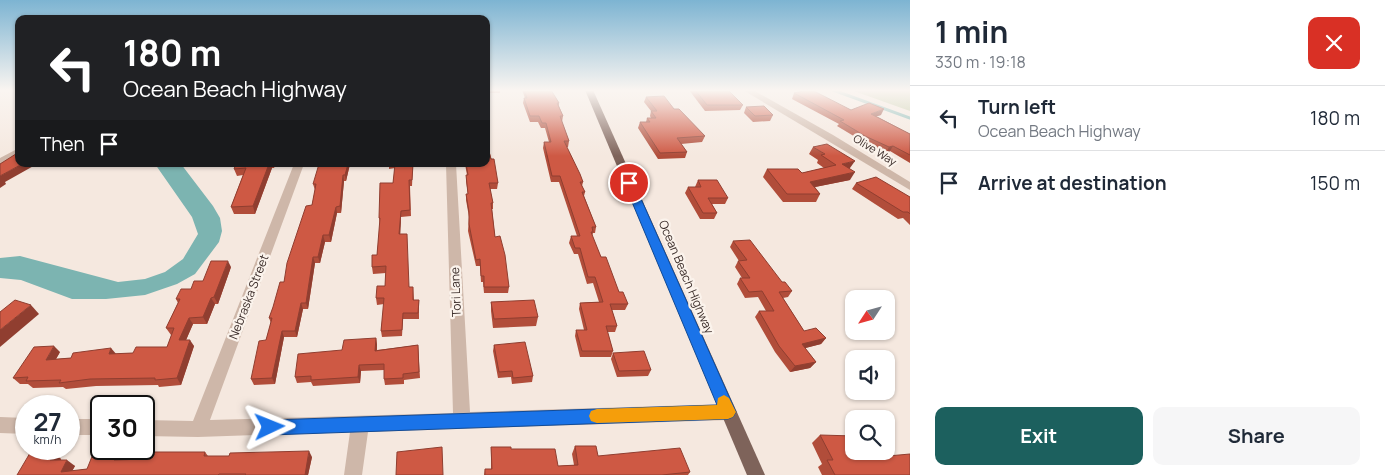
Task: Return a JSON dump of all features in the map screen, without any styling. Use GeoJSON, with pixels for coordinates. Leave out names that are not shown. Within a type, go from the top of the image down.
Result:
{"type":"FeatureCollection","features":[{"type":"Feature","properties":{"kind":"main road","name":"Ocean Beach Highway"},"geometry":{"type":"LineString","coordinates":[[599,112],[756,475]]}},
{"type":"Feature","properties":{"kind":"street","name":"Olive Way"},"geometry":{"type":"LineString","coordinates":[[787,112],[910,187]]}},
{"type":"Feature","properties":{"kind":"street"},"geometry":{"type":"LineString","coordinates":[[0,162],[15,153]]}},
{"type":"Feature","properties":{"kind":"street","name":"Nebraska Street"},"geometry":{"type":"LineString","coordinates":[[198,430],[298,167]]}},
{"type":"Feature","properties":{"kind":"street","name":"Tori Lane"},"geometry":{"type":"LineString","coordinates":[[451,167],[462,420]]}},
{"type":"Feature","properties":{"kind":"street"},"geometry":{"type":"LineString","coordinates":[[155,428],[198,430],[728,412]]}},
{"type":"Feature","properties":{"kind":"street"},"geometry":{"type":"LineString","coordinates":[[0,425],[15,426]]}},
{"type":"Feature","properties":{"kind":"street"},"geometry":{"type":"LineString","coordinates":[[353,475],[360,425]]}},
{"type":"Feature","properties":{"kind":"water"},"geometry":{"type":"Polygon","coordinates":[[[157,167],[183,167],[213,206],[220,218],[222,231],[219,242],[195,274],[177,284],[145,295],[106,299],[72,299],[21,280],[0,278],[0,258],[20,256],[118,282],[145,279],[165,272],[183,259],[198,234],[192,217],[157,167]]]}},
{"type":"Feature","properties":{"kind":"building"},"geometry":{"type":"Polygon","coordinates":[[[529,112],[561,112],[563,116],[560,116],[569,141],[564,141],[583,182],[580,182],[585,192],[582,192],[596,227],[592,227],[593,232],[591,232],[601,257],[606,257],[619,292],[623,292],[628,304],[610,304],[617,326],[606,326],[613,351],[582,351],[576,330],[587,330],[580,303],[603,302],[595,277],[588,277],[580,248],[575,248],[571,236],[580,236],[560,176],[552,176],[544,142],[551,142],[546,123],[542,123],[539,116],[530,116],[529,112]]]}},
{"type":"Feature","properties":{"kind":"building"},"geometry":{"type":"Polygon","coordinates":[[[652,112],[682,112],[705,136],[677,138],[687,152],[660,153],[640,122],[650,122],[647,118],[656,118],[652,112]]]}},
{"type":"Feature","properties":{"kind":"building"},"geometry":{"type":"Polygon","coordinates":[[[751,112],[770,112],[773,115],[755,116],[751,112]]]}},
{"type":"Feature","properties":{"kind":"building"},"geometry":{"type":"Polygon","coordinates":[[[829,112],[876,112],[871,114],[910,134],[910,155],[893,146],[889,147],[865,136],[840,121],[844,120],[829,112]]]}},
{"type":"Feature","properties":{"kind":"building"},"geometry":{"type":"Polygon","coordinates":[[[827,144],[855,161],[842,164],[855,172],[810,182],[820,194],[787,194],[767,169],[798,169],[802,173],[836,165],[821,155],[825,154],[813,147],[827,144]]]}},
{"type":"Feature","properties":{"kind":"building"},"geometry":{"type":"Polygon","coordinates":[[[15,155],[16,167],[0,176],[0,164],[15,155]]]}},
{"type":"Feature","properties":{"kind":"building"},"geometry":{"type":"Polygon","coordinates":[[[490,155],[491,159],[494,159],[498,183],[489,183],[493,203],[491,203],[495,237],[500,236],[505,255],[509,287],[484,287],[484,276],[481,276],[480,259],[476,260],[469,224],[466,194],[468,194],[466,175],[468,175],[467,167],[490,167],[490,155]]]}},
{"type":"Feature","properties":{"kind":"building"},"geometry":{"type":"Polygon","coordinates":[[[235,167],[268,167],[253,206],[231,207],[246,168],[234,169],[235,167]]]}},
{"type":"Feature","properties":{"kind":"building"},"geometry":{"type":"Polygon","coordinates":[[[318,167],[347,167],[345,175],[343,175],[340,206],[336,207],[329,235],[323,235],[318,257],[313,257],[306,303],[301,303],[295,331],[282,331],[272,378],[251,379],[259,341],[266,340],[272,318],[269,318],[280,282],[284,282],[287,263],[306,206],[312,205],[316,184],[313,184],[318,167]]]}},
{"type":"Feature","properties":{"kind":"building"},"geometry":{"type":"Polygon","coordinates":[[[395,167],[413,167],[412,180],[409,180],[410,210],[401,211],[399,234],[407,234],[409,287],[413,287],[413,300],[419,300],[418,313],[403,313],[402,330],[381,331],[384,298],[376,298],[377,286],[385,286],[386,266],[372,267],[372,255],[377,255],[380,183],[393,183],[395,167]]]}},
{"type":"Feature","properties":{"kind":"building"},"geometry":{"type":"Polygon","coordinates":[[[876,177],[910,197],[910,214],[903,212],[856,183],[876,177]]]}},
{"type":"Feature","properties":{"kind":"building"},"geometry":{"type":"Polygon","coordinates":[[[698,180],[717,180],[728,198],[708,198],[717,213],[703,213],[688,187],[701,187],[698,180]]]}},
{"type":"Feature","properties":{"kind":"building"},"geometry":{"type":"Polygon","coordinates":[[[750,240],[782,282],[785,282],[792,291],[779,292],[804,331],[816,328],[826,338],[802,344],[816,362],[795,366],[779,346],[759,311],[774,311],[762,291],[749,292],[740,278],[750,278],[738,261],[747,260],[733,241],[750,240]]]}},
{"type":"Feature","properties":{"kind":"building"},"geometry":{"type":"Polygon","coordinates":[[[211,261],[228,261],[214,297],[211,298],[203,317],[189,318],[179,340],[190,340],[177,378],[155,380],[155,378],[90,379],[59,383],[61,380],[26,381],[28,377],[13,378],[34,347],[54,346],[46,360],[71,358],[73,353],[111,348],[109,354],[133,353],[136,347],[167,347],[174,328],[166,328],[180,299],[176,299],[181,289],[191,289],[194,281],[203,281],[211,261]]]}},
{"type":"Feature","properties":{"kind":"building"},"geometry":{"type":"Polygon","coordinates":[[[15,300],[31,305],[0,330],[0,312],[15,300]]]}},
{"type":"Feature","properties":{"kind":"building"},"geometry":{"type":"Polygon","coordinates":[[[534,300],[538,317],[494,319],[491,302],[534,300]]]}},
{"type":"Feature","properties":{"kind":"building"},"geometry":{"type":"Polygon","coordinates":[[[376,338],[375,351],[418,345],[419,372],[403,374],[403,378],[384,379],[384,364],[359,365],[358,377],[311,380],[311,376],[295,377],[298,354],[342,350],[344,340],[376,338]]]}},
{"type":"Feature","properties":{"kind":"building"},"geometry":{"type":"Polygon","coordinates":[[[525,342],[533,376],[513,378],[512,371],[499,372],[494,345],[525,342]]]}},
{"type":"Feature","properties":{"kind":"building"},"geometry":{"type":"Polygon","coordinates":[[[644,351],[651,370],[619,371],[613,353],[644,351]]]}},
{"type":"Feature","properties":{"kind":"building"},"geometry":{"type":"Polygon","coordinates":[[[820,435],[845,436],[845,460],[895,460],[895,455],[910,454],[910,475],[835,475],[827,460],[833,460],[820,435]]]}},
{"type":"Feature","properties":{"kind":"building"},"geometry":{"type":"Polygon","coordinates":[[[575,446],[596,446],[598,456],[680,448],[690,472],[662,475],[485,475],[485,469],[492,469],[491,447],[555,449],[558,466],[578,465],[575,446]]]}},
{"type":"Feature","properties":{"kind":"building"},"geometry":{"type":"Polygon","coordinates":[[[442,447],[443,475],[396,475],[397,452],[442,447]]]}},
{"type":"Feature","properties":{"kind":"building"},"geometry":{"type":"Polygon","coordinates":[[[309,451],[305,475],[17,475],[26,460],[67,460],[61,472],[87,469],[91,460],[155,460],[155,452],[205,452],[204,456],[229,456],[230,453],[309,451]]]}},
{"type":"Feature","properties":{"kind":"waterway"},"geometry":{"type":"LineString","coordinates":[[894,112],[910,118]]}},
{"type":"Feature","properties":{"kind":"slow traffic"},"geometry":{"type":"LineString","coordinates":[[597,416],[728,412],[724,403]]}},
{"type":"Feature","properties":{"kind":"route"},"geometry":{"type":"LineString","coordinates":[[270,427],[728,412],[629,183]]}}]}
